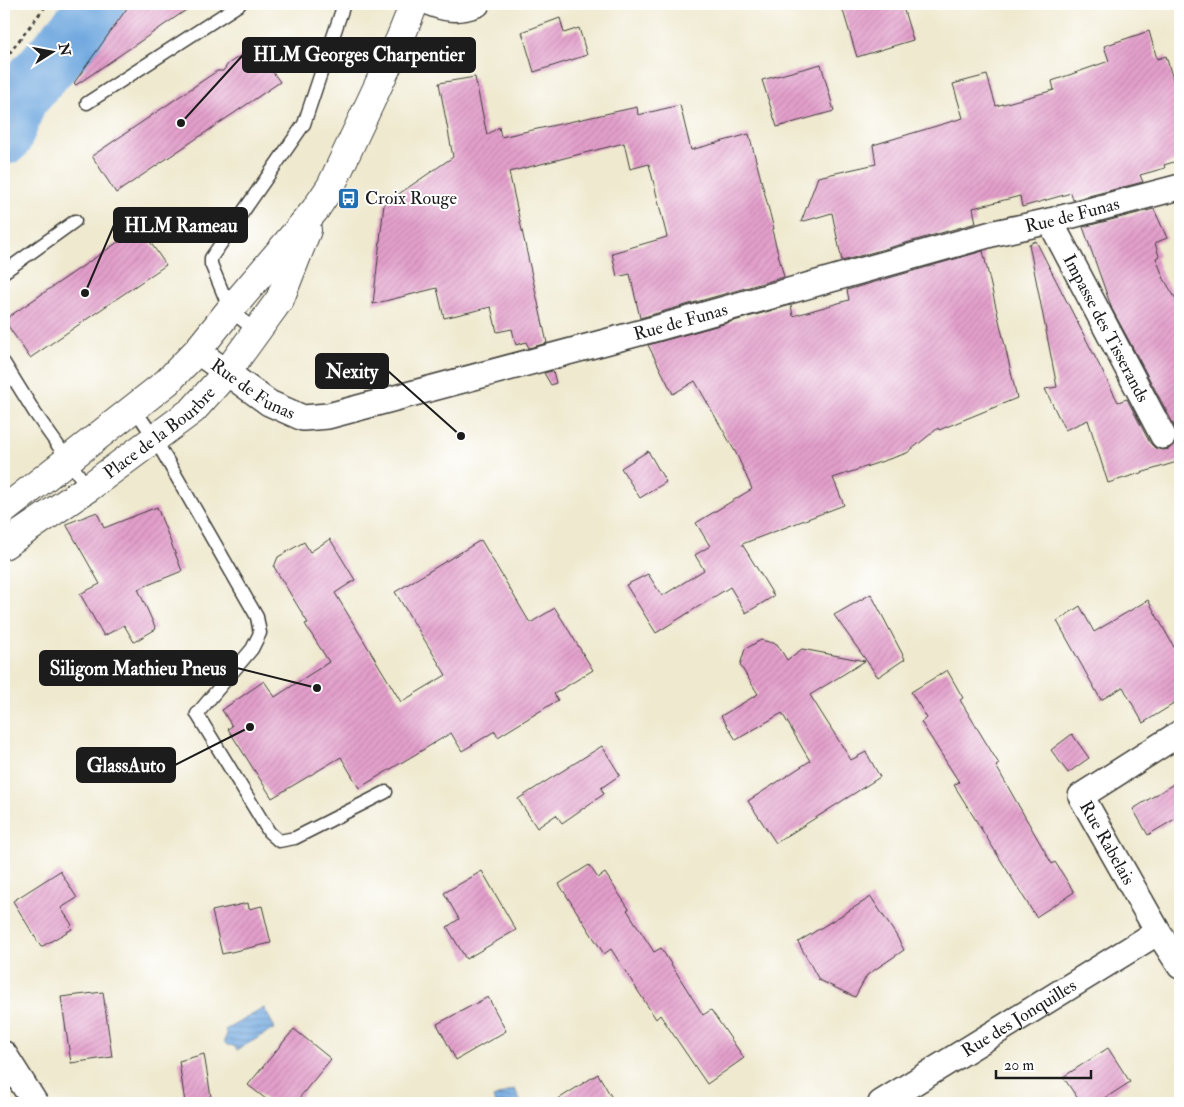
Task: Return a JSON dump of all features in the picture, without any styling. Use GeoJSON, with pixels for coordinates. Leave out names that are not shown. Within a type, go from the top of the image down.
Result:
{"type":"FeatureCollection","features":[{"type":"Feature","properties":{"kind":"street"},"geometry":{"type":"LineString","coordinates":[[315,210],[331,186],[414,4]]}},
{"type":"Feature","properties":{"kind":"street"},"geometry":{"type":"LineString","coordinates":[[433,4],[443,8],[464,9],[477,4]]}},
{"type":"Feature","properties":{"kind":"street","name":"Rue de Funas"},"geometry":{"type":"LineString","coordinates":[[197,351],[269,403],[303,418],[328,416],[654,329],[995,233],[1050,221],[1180,187]]}},
{"type":"Feature","properties":{"kind":"street","name":"Place de la Bourbre"},"geometry":{"type":"LineString","coordinates":[[68,458],[167,382],[197,351],[315,210]]}},
{"type":"Feature","properties":{"kind":"street","name":"Place de la Bourbre"},"geometry":{"type":"LineString","coordinates":[[88,488],[193,410],[227,372],[280,299],[315,210]]}},
{"type":"Feature","properties":{"kind":"street","name":"Impasse des Tisserands"},"geometry":{"type":"LineString","coordinates":[[1050,221],[1163,436]]}},
{"type":"Feature","properties":{"kind":"street"},"geometry":{"type":"LineString","coordinates":[[4,510],[68,458]]}},
{"type":"Feature","properties":{"kind":"street"},"geometry":{"type":"LineString","coordinates":[[4,545],[88,488]]}},
{"type":"Feature","properties":{"kind":"street","name":"Rue Rabelais"},"geometry":{"type":"LineString","coordinates":[[1180,733],[1080,796],[1158,932],[1180,966]]}},
{"type":"Feature","properties":{"kind":"street","name":"Rue des Jonquilles"},"geometry":{"type":"LineString","coordinates":[[881,1103],[1158,932]]}},
{"type":"Feature","properties":{"kind":"street"},"geometry":{"type":"LineString","coordinates":[[4,1054],[35,1103]]}},
{"type":"Feature","properties":{"kind":"lane"},"geometry":{"type":"LineString","coordinates":[[87,103],[240,4]]}},
{"type":"Feature","properties":{"kind":"lane"},"geometry":{"type":"LineString","coordinates":[[257,332],[230,310],[211,264],[212,258],[304,124],[344,4]]}},
{"type":"Feature","properties":{"kind":"lane"},"geometry":{"type":"LineString","coordinates":[[4,272],[75,221]]}},
{"type":"Feature","properties":{"kind":"lane"},"geometry":{"type":"LineString","coordinates":[[4,363],[35,413],[88,488]]}},
{"type":"Feature","properties":{"kind":"lane"},"geometry":{"type":"LineString","coordinates":[[134,408],[155,439],[257,617],[260,633],[252,649],[197,714],[269,832],[279,841],[295,838],[386,792]]}},
{"type":"Feature","properties":{"kind":"path"},"geometry":{"type":"LineString","coordinates":[[4,60],[47,4]]}},
{"type":"Feature","properties":{"kind":"water"},"geometry":{"type":"Polygon","coordinates":[[[264,1008],[275,1028],[237,1050],[234,1046],[227,1045],[224,1041],[227,1034],[225,1030],[264,1008]]]}},
{"type":"Feature","properties":{"kind":"water"},"geometry":{"type":"Polygon","coordinates":[[[515,1089],[521,1103],[495,1103],[493,1098],[515,1089]]]}},
{"type":"Feature","properties":{"kind":"building"},"geometry":{"type":"Polygon","coordinates":[[[130,4],[195,4],[76,85],[74,83],[130,4]]]}},
{"type":"Feature","properties":{"kind":"building"},"geometry":{"type":"Polygon","coordinates":[[[841,4],[902,4],[913,40],[857,57],[841,4]]]}},
{"type":"Feature","properties":{"kind":"building"},"geometry":{"type":"Polygon","coordinates":[[[560,18],[564,33],[579,28],[587,55],[534,72],[522,32],[560,18]]]}},
{"type":"Feature","properties":{"kind":"building"},"geometry":{"type":"Polygon","coordinates":[[[1149,31],[1157,59],[1166,56],[1180,103],[1180,160],[1164,165],[1165,168],[1140,175],[1143,182],[1073,200],[1071,193],[1022,207],[1020,196],[973,208],[976,223],[842,261],[832,213],[801,222],[818,177],[876,164],[873,145],[963,118],[953,84],[987,75],[996,106],[1054,90],[1052,81],[1109,61],[1104,46],[1149,31]]]}},
{"type":"Feature","properties":{"kind":"building"},"geometry":{"type":"Polygon","coordinates":[[[254,46],[280,82],[116,193],[92,156],[217,71],[223,71],[228,64],[254,46]]]}},
{"type":"Feature","properties":{"kind":"building"},"geometry":{"type":"Polygon","coordinates":[[[821,64],[834,111],[777,127],[762,80],[821,64]]]}},
{"type":"Feature","properties":{"kind":"building"},"geometry":{"type":"Polygon","coordinates":[[[475,77],[487,135],[499,127],[501,137],[637,107],[638,115],[680,105],[691,150],[749,134],[774,229],[772,230],[784,277],[640,318],[630,274],[617,277],[612,253],[667,237],[649,164],[630,169],[624,143],[509,172],[547,343],[529,348],[526,342],[516,345],[512,329],[497,332],[491,307],[444,318],[437,288],[373,304],[384,204],[453,157],[439,83],[475,77]]]}},
{"type":"Feature","properties":{"kind":"building"},"geometry":{"type":"Polygon","coordinates":[[[1154,209],[1167,238],[1155,243],[1159,256],[1156,258],[1164,279],[1180,306],[1180,461],[1108,483],[1088,420],[1065,430],[1045,389],[1057,387],[1029,244],[1036,241],[1118,402],[1127,399],[1150,443],[1155,448],[1169,449],[1175,443],[1176,429],[1112,309],[1083,227],[1154,209]]]}},
{"type":"Feature","properties":{"kind":"building"},"geometry":{"type":"Polygon","coordinates":[[[140,227],[166,265],[30,358],[4,320],[140,227]]]}},
{"type":"Feature","properties":{"kind":"building"},"geometry":{"type":"Polygon","coordinates":[[[983,251],[1017,398],[939,430],[938,428],[907,453],[833,478],[844,505],[742,544],[774,596],[746,613],[730,587],[656,633],[626,585],[648,574],[662,596],[704,570],[695,555],[710,546],[696,523],[752,489],[737,455],[695,381],[673,394],[648,345],[791,305],[793,316],[849,300],[847,290],[983,251]]]}},
{"type":"Feature","properties":{"kind":"building"},"geometry":{"type":"Polygon","coordinates":[[[553,371],[556,383],[551,385],[544,373],[553,371]]]}},
{"type":"Feature","properties":{"kind":"building"},"geometry":{"type":"Polygon","coordinates":[[[648,451],[666,482],[640,498],[621,468],[648,451]]]}},
{"type":"Feature","properties":{"kind":"building"},"geometry":{"type":"Polygon","coordinates":[[[157,507],[182,571],[138,589],[156,629],[134,642],[124,625],[104,636],[80,594],[100,584],[66,524],[97,512],[104,528],[157,507]]]}},
{"type":"Feature","properties":{"kind":"building"},"geometry":{"type":"Polygon","coordinates":[[[330,539],[355,580],[335,593],[401,702],[446,675],[395,592],[481,540],[530,623],[555,608],[593,670],[554,694],[558,700],[498,737],[495,731],[462,751],[451,733],[359,788],[341,757],[272,798],[228,729],[232,726],[222,710],[264,681],[275,697],[329,662],[305,624],[308,623],[274,567],[278,557],[304,542],[310,552],[330,539]]]}},
{"type":"Feature","properties":{"kind":"building"},"geometry":{"type":"Polygon","coordinates":[[[871,594],[905,659],[878,677],[834,615],[871,594]]]}},
{"type":"Feature","properties":{"kind":"building"},"geometry":{"type":"Polygon","coordinates":[[[1148,600],[1180,658],[1180,700],[1143,723],[1123,687],[1101,700],[1057,621],[1080,606],[1094,632],[1148,600]]]}},
{"type":"Feature","properties":{"kind":"building"},"geometry":{"type":"Polygon","coordinates":[[[761,640],[777,644],[787,660],[802,649],[865,661],[810,695],[851,760],[866,752],[880,777],[776,843],[748,801],[810,761],[782,713],[736,740],[721,716],[758,694],[740,665],[745,649],[761,640]]]}},
{"type":"Feature","properties":{"kind":"building"},"geometry":{"type":"Polygon","coordinates":[[[947,670],[963,698],[960,700],[999,764],[996,766],[1052,864],[1055,862],[1074,892],[1036,917],[954,785],[959,782],[921,722],[927,718],[911,692],[947,670]]]}},
{"type":"Feature","properties":{"kind":"building"},"geometry":{"type":"Polygon","coordinates":[[[1072,734],[1089,758],[1068,773],[1051,750],[1072,734]]]}},
{"type":"Feature","properties":{"kind":"building"},"geometry":{"type":"Polygon","coordinates":[[[602,746],[620,775],[601,788],[604,794],[562,823],[556,815],[537,828],[518,799],[602,746]]]}},
{"type":"Feature","properties":{"kind":"building"},"geometry":{"type":"Polygon","coordinates":[[[1180,780],[1180,816],[1148,835],[1133,809],[1180,780]]]}},
{"type":"Feature","properties":{"kind":"building"},"geometry":{"type":"Polygon","coordinates":[[[589,865],[598,878],[605,873],[654,952],[661,948],[703,1015],[711,1010],[744,1058],[707,1084],[660,1015],[656,1019],[611,949],[604,954],[559,884],[589,865]]]}},
{"type":"Feature","properties":{"kind":"building"},"geometry":{"type":"Polygon","coordinates":[[[60,871],[77,898],[61,908],[72,925],[70,927],[72,929],[41,947],[13,901],[60,871]]]}},
{"type":"Feature","properties":{"kind":"building"},"geometry":{"type":"Polygon","coordinates":[[[482,871],[516,930],[466,959],[447,927],[459,919],[444,893],[482,871]]]}},
{"type":"Feature","properties":{"kind":"building"},"geometry":{"type":"Polygon","coordinates":[[[871,897],[904,950],[867,975],[855,997],[819,980],[798,942],[871,897]]]}},
{"type":"Feature","properties":{"kind":"building"},"geometry":{"type":"Polygon","coordinates":[[[248,903],[249,909],[262,906],[271,943],[222,954],[212,911],[248,903]]]}},
{"type":"Feature","properties":{"kind":"building"},"geometry":{"type":"Polygon","coordinates":[[[103,992],[112,1057],[71,1063],[61,997],[103,992]]]}},
{"type":"Feature","properties":{"kind":"building"},"geometry":{"type":"Polygon","coordinates":[[[488,997],[506,1031],[456,1060],[437,1024],[488,997]]]}},
{"type":"Feature","properties":{"kind":"building"},"geometry":{"type":"Polygon","coordinates":[[[294,1029],[331,1059],[295,1103],[271,1103],[248,1085],[294,1029]]]}},
{"type":"Feature","properties":{"kind":"building"},"geometry":{"type":"Polygon","coordinates":[[[1108,1048],[1130,1082],[1098,1103],[1081,1103],[1063,1077],[1108,1048]]]}},
{"type":"Feature","properties":{"kind":"building"},"geometry":{"type":"Polygon","coordinates":[[[204,1054],[212,1103],[185,1103],[179,1061],[204,1054]]]}},
{"type":"Feature","properties":{"kind":"building"},"geometry":{"type":"Polygon","coordinates":[[[598,1074],[615,1103],[552,1103],[598,1074]]]}},
{"type":"Feature","properties":{"kind":"waterway"},"geometry":{"type":"LineString","coordinates":[[4,136],[19,97],[80,28],[97,4]]}},
{"type":"Feature","properties":{"kind":"place","name":"HLM Georges Charpentier"},"geometry":{"type":"Point","coordinates":[181,123]}},
{"type":"Feature","properties":{"kind":"place","name":"Croix Rouge"},"geometry":{"type":"Point","coordinates":[349,198]}},
{"type":"Feature","properties":{"kind":"place","name":"HLM Rameau"},"geometry":{"type":"Point","coordinates":[85,293]}},
{"type":"Feature","properties":{"kind":"place","name":"Nexity"},"geometry":{"type":"Point","coordinates":[461,436]}},
{"type":"Feature","properties":{"kind":"place","name":"Siligom Mathieu Pneus"},"geometry":{"type":"Point","coordinates":[317,688]}},
{"type":"Feature","properties":{"kind":"place","name":"GlassAuto"},"geometry":{"type":"Point","coordinates":[250,727]}}]}
